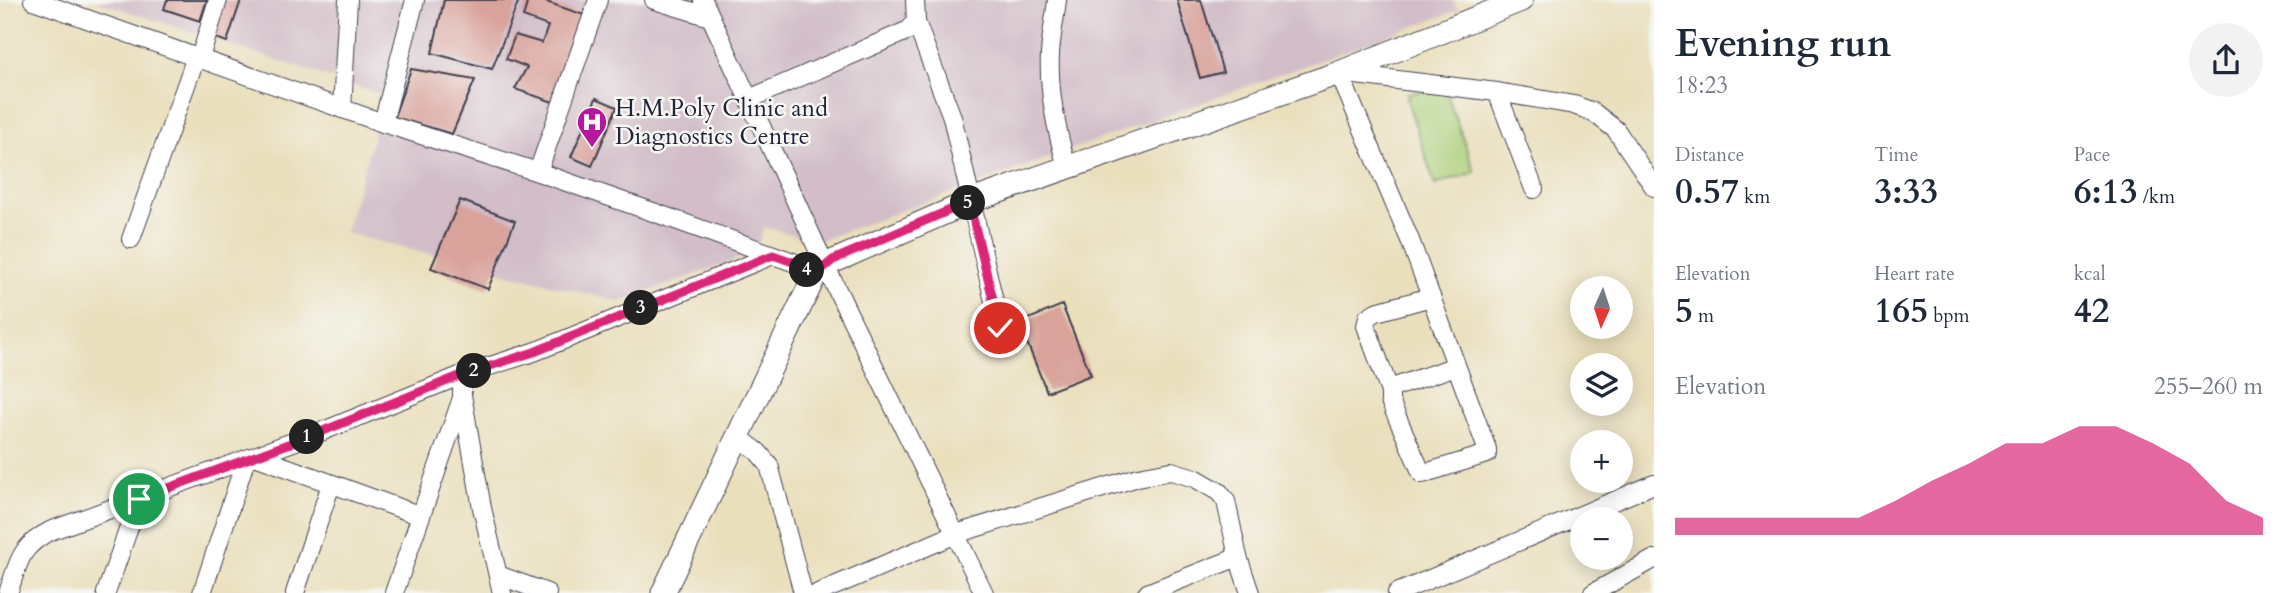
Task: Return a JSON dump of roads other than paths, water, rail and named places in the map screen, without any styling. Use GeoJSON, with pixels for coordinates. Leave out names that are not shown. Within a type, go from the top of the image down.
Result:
{"type":"FeatureCollection","features":[{"type":"Feature","properties":{"kind":"main road"},"geometry":{"type":"LineString","coordinates":[[663,593],[820,270],[969,202],[1339,73],[1481,7],[1521,0]]}},
{"type":"Feature","properties":{"kind":"street"},"geometry":{"type":"LineString","coordinates":[[33,0],[342,109],[538,172],[820,270]]}},
{"type":"Feature","properties":{"kind":"street"},"geometry":{"type":"LineString","coordinates":[[131,239],[218,0]]}},
{"type":"Feature","properties":{"kind":"street"},"geometry":{"type":"LineString","coordinates":[[342,109],[348,0]]}},
{"type":"Feature","properties":{"kind":"street"},"geometry":{"type":"LineString","coordinates":[[383,123],[415,0]]}},
{"type":"Feature","properties":{"kind":"street"},"geometry":{"type":"LineString","coordinates":[[538,172],[598,0]]}},
{"type":"Feature","properties":{"kind":"street"},"geometry":{"type":"LineString","coordinates":[[654,0],[710,17]]}},
{"type":"Feature","properties":{"kind":"street"},"geometry":{"type":"LineString","coordinates":[[703,0],[820,270],[984,593]]}},
{"type":"Feature","properties":{"kind":"street"},"geometry":{"type":"LineString","coordinates":[[915,0],[916,22],[952,117],[969,202],[1000,328]]}},
{"type":"Feature","properties":{"kind":"street"},"geometry":{"type":"LineString","coordinates":[[1057,0],[1050,73],[1052,103],[1067,168]]}},
{"type":"Feature","properties":{"kind":"street"},"geometry":{"type":"LineString","coordinates":[[748,99],[901,35],[916,22]]}},
{"type":"Feature","properties":{"kind":"street"},"geometry":{"type":"LineString","coordinates":[[1431,297],[1376,312],[1368,317],[1366,326],[1390,392],[1390,401],[1422,474],[1487,454],[1456,366],[1431,297],[1410,240],[1339,73],[1497,92],[1562,102],[1593,112],[1616,130],[1654,187]]}},
{"type":"Feature","properties":{"kind":"street"},"geometry":{"type":"LineString","coordinates":[[1497,92],[1534,189]]}},
{"type":"Feature","properties":{"kind":"street"},"geometry":{"type":"LineString","coordinates":[[8,593],[23,552],[37,537],[462,375],[534,352],[773,255]]}},
{"type":"Feature","properties":{"kind":"street"},"geometry":{"type":"LineString","coordinates":[[1390,392],[1395,387],[1456,366]]}},
{"type":"Feature","properties":{"kind":"street"},"geometry":{"type":"LineString","coordinates":[[462,375],[482,508],[499,578]]}},
{"type":"Feature","properties":{"kind":"street"},"geometry":{"type":"LineString","coordinates":[[394,593],[463,395]]}},
{"type":"Feature","properties":{"kind":"street"},"geometry":{"type":"LineString","coordinates":[[738,437],[758,452],[769,465],[803,593]]}},
{"type":"Feature","properties":{"kind":"street"},"geometry":{"type":"LineString","coordinates":[[251,457],[421,516]]}},
{"type":"Feature","properties":{"kind":"street"},"geometry":{"type":"LineString","coordinates":[[202,593],[251,457]]}},
{"type":"Feature","properties":{"kind":"street"},"geometry":{"type":"LineString","coordinates":[[818,593],[956,534],[1138,477],[1171,471],[1195,478],[1219,492],[1226,501],[1238,558],[1250,593]]}},
{"type":"Feature","properties":{"kind":"street"},"geometry":{"type":"LineString","coordinates":[[295,593],[331,484]]}},
{"type":"Feature","properties":{"kind":"street"},"geometry":{"type":"LineString","coordinates":[[1397,593],[1654,484]]}},
{"type":"Feature","properties":{"kind":"street"},"geometry":{"type":"LineString","coordinates":[[106,593],[139,499]]}},
{"type":"Feature","properties":{"kind":"street"},"geometry":{"type":"LineString","coordinates":[[1146,593],[1238,558]]}},
{"type":"Feature","properties":{"kind":"street"},"geometry":{"type":"LineString","coordinates":[[1593,593],[1612,588],[1654,559]]}},
{"type":"Feature","properties":{"kind":"street"},"geometry":{"type":"LineString","coordinates":[[487,593],[499,578]]}},
{"type":"Feature","properties":{"kind":"street"},"geometry":{"type":"LineString","coordinates":[[499,578],[547,593]]}},
{"type":"Feature","properties":{"kind":"place","name":"H.M.Poly Clinic and Diagnostics Centre"},"geometry":{"type":"Point","coordinates":[592,149]}}]}
